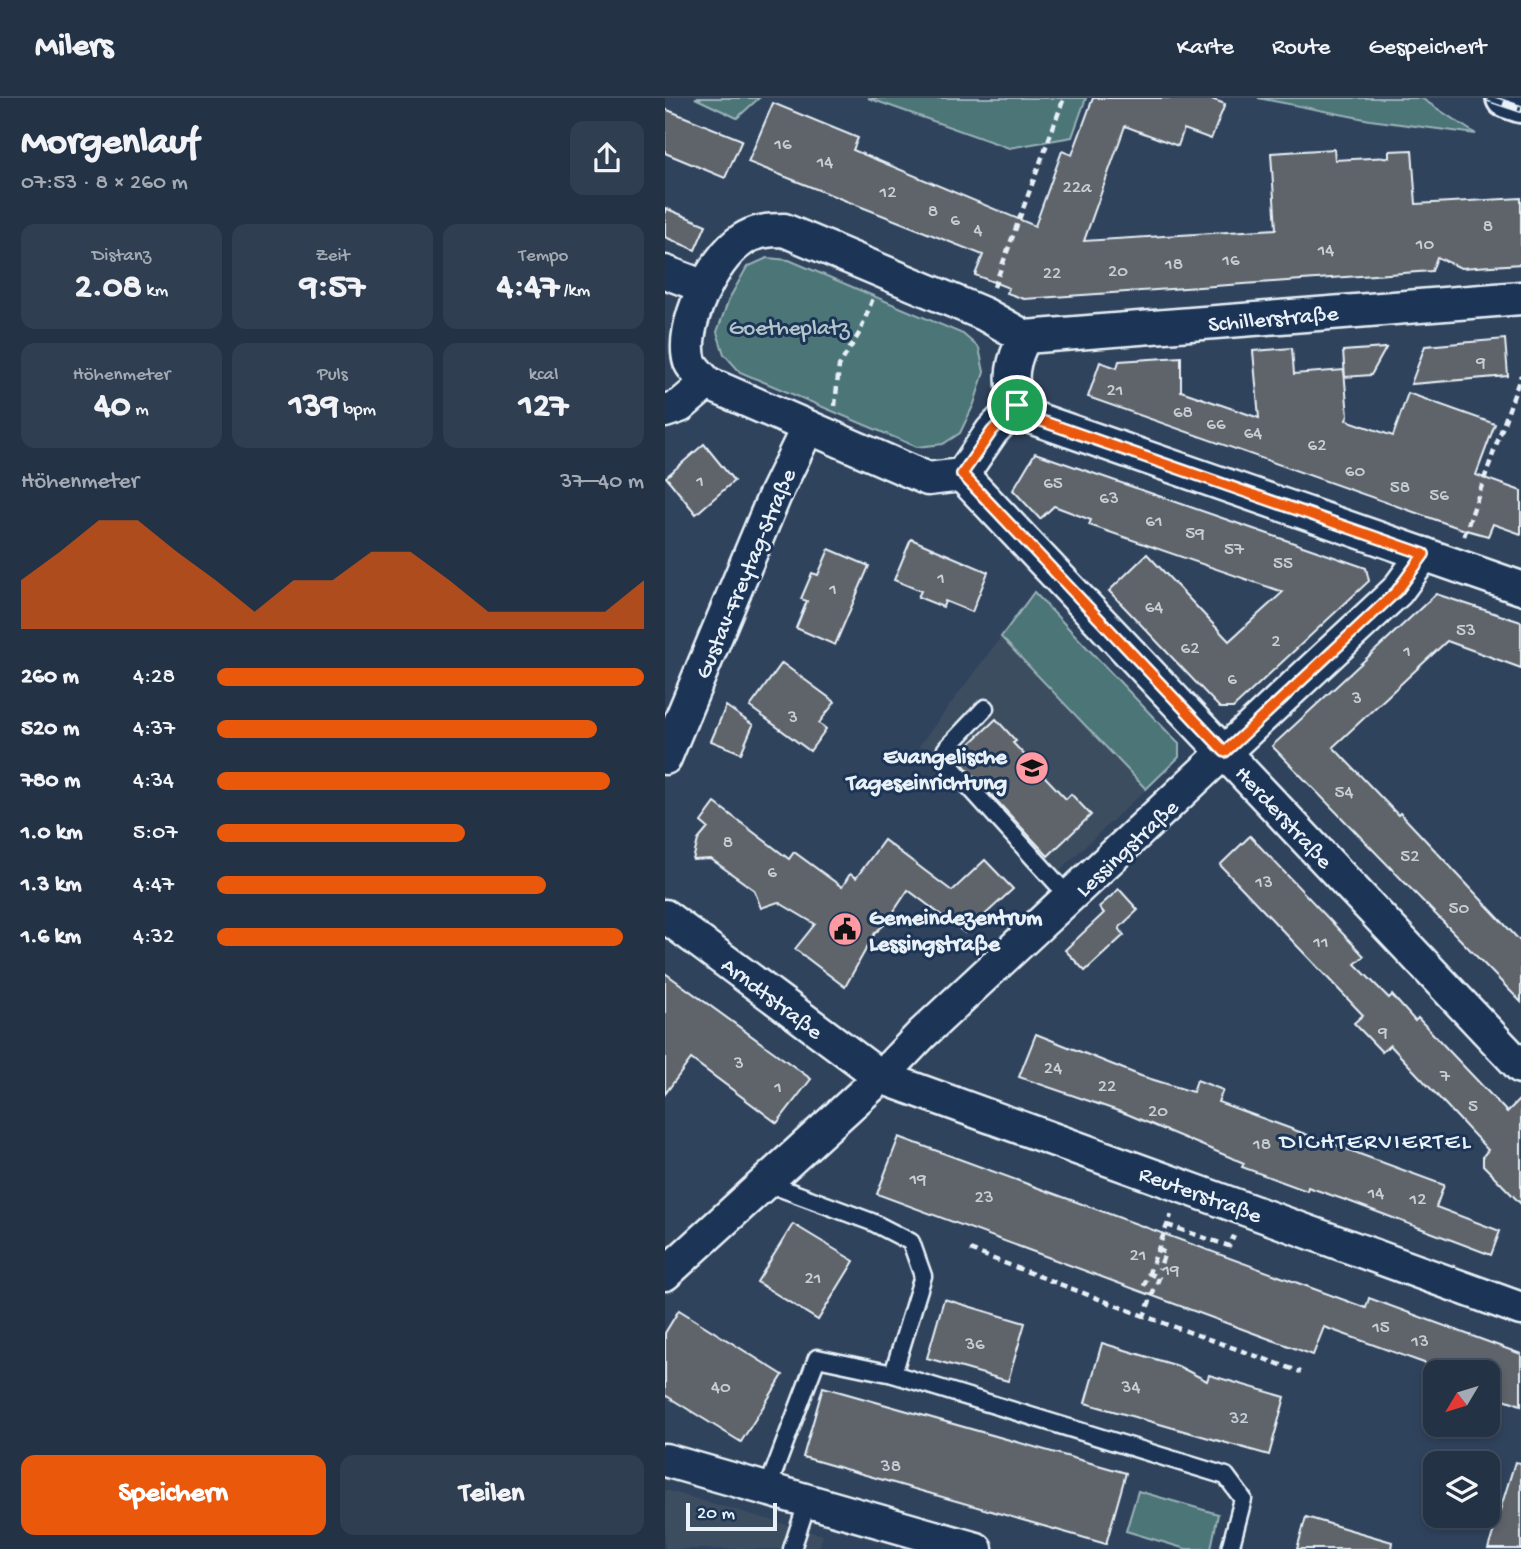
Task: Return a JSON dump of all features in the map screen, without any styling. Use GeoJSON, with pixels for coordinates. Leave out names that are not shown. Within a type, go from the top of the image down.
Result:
{"type":"FeatureCollection","features":[{"type":"Feature","properties":{"kind":"main road"},"geometry":{"type":"LineString","coordinates":[[1506,98],[1521,103]]}},
{"type":"Feature","properties":{"kind":"street"},"geometry":{"type":"LineString","coordinates":[[1017,405],[992,431],[962,474],[928,479],[707,383],[690,363],[688,345],[694,314],[705,287],[722,258],[743,240],[765,230],[784,230],[984,314],[1025,337],[1013,359],[1010,384],[1017,405],[1033,418],[1521,588]]}},
{"type":"Feature","properties":{"kind":"street"},"geometry":{"type":"LineString","coordinates":[[665,272],[705,287]]}},
{"type":"Feature","properties":{"kind":"street","name":"Schillerstraße"},"geometry":{"type":"LineString","coordinates":[[1025,337],[1521,298]]}},
{"type":"Feature","properties":{"kind":"street"},"geometry":{"type":"LineString","coordinates":[[672,409],[707,383]]}},
{"type":"Feature","properties":{"kind":"street","name":"Gustav-Freytag-Straße"},"geometry":{"type":"LineString","coordinates":[[665,758],[774,497],[815,430]]}},
{"type":"Feature","properties":{"kind":"street","name":"Herderstraße"},"geometry":{"type":"LineString","coordinates":[[962,474],[1521,1068]]}},
{"type":"Feature","properties":{"kind":"street","name":"Lessingstraße"},"geometry":{"type":"LineString","coordinates":[[665,1274],[881,1077],[922,1034],[1071,899],[1397,591],[1424,554]]}},
{"type":"Feature","properties":{"kind":"street","name":"Arndtstraße"},"geometry":{"type":"LineString","coordinates":[[665,916],[881,1077]]}},
{"type":"Feature","properties":{"kind":"street","name":"Reuterstraße"},"geometry":{"type":"LineString","coordinates":[[881,1077],[1521,1309]]}},
{"type":"Feature","properties":{"kind":"street"},"geometry":{"type":"LineString","coordinates":[[665,1460],[808,1500],[929,1542],[977,1549]]}},
{"type":"Feature","properties":{"kind":"lane"},"geometry":{"type":"LineString","coordinates":[[985,708],[946,750],[945,760],[1071,899]]}},
{"type":"Feature","properties":{"kind":"lane"},"geometry":{"type":"LineString","coordinates":[[764,1182],[872,1222],[911,1242],[923,1276],[893,1374]]}},
{"type":"Feature","properties":{"kind":"lane"},"geometry":{"type":"LineString","coordinates":[[767,1490],[817,1358],[893,1374],[1226,1476],[1243,1499],[1230,1549]]}},
{"type":"Feature","properties":{"kind":"lane"},"geometry":{"type":"LineString","coordinates":[[792,1549],[808,1500]]}},
{"type":"Feature","properties":{"kind":"path"},"geometry":{"type":"LineString","coordinates":[[984,314],[1063,98]]}},
{"type":"Feature","properties":{"kind":"path"},"geometry":{"type":"LineString","coordinates":[[815,430],[837,400],[839,366],[860,332],[866,316]]}},
{"type":"Feature","properties":{"kind":"path"},"geometry":{"type":"LineString","coordinates":[[1453,564],[1521,375]]}},
{"type":"Feature","properties":{"kind":"path"},"geometry":{"type":"LineString","coordinates":[[1144,1286],[1167,1225]]}},
{"type":"Feature","properties":{"kind":"path"},"geometry":{"type":"LineString","coordinates":[[970,1250],[1144,1316],[1301,1371]]}},
{"type":"Feature","properties":{"kind":"path"},"geometry":{"type":"LineString","coordinates":[[1158,1250],[1165,1253],[1159,1269]]}},
{"type":"Feature","properties":{"kind":"path"},"geometry":{"type":"LineString","coordinates":[[1144,1316],[1159,1278],[1148,1273]]}},
{"type":"Feature","properties":{"kind":"shaded area","name":"Evangelische Tageseinrichtung"},"geometry":{"type":"Polygon","coordinates":[[[1001,637],[1146,789],[1046,883],[919,746],[1001,637]]]}},
{"type":"Feature","properties":{"kind":"shaded area"},"geometry":{"type":"Polygon","coordinates":[[[665,1490],[823,1535],[819,1549],[665,1549],[665,1490]]]}},
{"type":"Feature","properties":{"kind":"green space"},"geometry":{"type":"Polygon","coordinates":[[[695,98],[759,98],[737,118],[695,98]]]}},
{"type":"Feature","properties":{"kind":"green space"},"geometry":{"type":"Polygon","coordinates":[[[868,98],[1086,98],[1072,137],[1009,148],[868,98]]]}},
{"type":"Feature","properties":{"kind":"green space"},"geometry":{"type":"Polygon","coordinates":[[[1258,98],[1421,98],[1476,134],[1370,120],[1258,98]]]}},
{"type":"Feature","properties":{"kind":"green space","name":"Goetheplatz"},"geometry":{"type":"Polygon","coordinates":[[[767,258],[789,260],[963,334],[979,348],[984,372],[974,404],[960,433],[943,444],[917,447],[740,372],[724,354],[717,332],[729,299],[747,267],[767,258]]]}},
{"type":"Feature","properties":{"kind":"green space"},"geometry":{"type":"Polygon","coordinates":[[[1034,592],[1179,744],[1179,757],[1146,789],[1001,637],[1034,592]]]}},
{"type":"Feature","properties":{"kind":"green space"},"geometry":{"type":"Polygon","coordinates":[[[1138,1491],[1218,1514],[1211,1549],[1186,1549],[1126,1531],[1138,1491]]]}},
{"type":"Feature","properties":{"kind":"building"},"geometry":{"type":"Polygon","coordinates":[[[1093,98],[1209,98],[1225,104],[1211,139],[1184,129],[1178,146],[1125,126],[1084,241],[1276,229],[1271,153],[1334,149],[1335,160],[1389,157],[1389,151],[1412,150],[1416,204],[1521,198],[1521,264],[1461,268],[1437,257],[1432,271],[1024,299],[1007,293],[1009,288],[975,275],[983,255],[748,162],[773,103],[858,138],[853,150],[1035,226],[1062,151],[1072,155],[1093,98]]]}},
{"type":"Feature","properties":{"kind":"building"},"geometry":{"type":"Polygon","coordinates":[[[665,109],[742,140],[725,178],[665,153],[665,109]]]}},
{"type":"Feature","properties":{"kind":"building"},"geometry":{"type":"Polygon","coordinates":[[[665,208],[706,225],[695,250],[665,237],[665,208]]]}},
{"type":"Feature","properties":{"kind":"building"},"geometry":{"type":"Polygon","coordinates":[[[1505,339],[1508,376],[1411,384],[1425,346],[1505,339]]]}},
{"type":"Feature","properties":{"kind":"building"},"geometry":{"type":"Polygon","coordinates":[[[1292,348],[1294,374],[1344,370],[1348,416],[1346,420],[1393,436],[1408,393],[1495,424],[1476,475],[1521,491],[1521,534],[1493,524],[1488,536],[1459,528],[1088,397],[1100,362],[1117,368],[1119,361],[1181,357],[1181,391],[1259,418],[1253,351],[1292,348]]]}},
{"type":"Feature","properties":{"kind":"building"},"geometry":{"type":"Polygon","coordinates":[[[1386,348],[1371,375],[1345,377],[1343,351],[1386,348]]]}},
{"type":"Feature","properties":{"kind":"building"},"geometry":{"type":"Polygon","coordinates":[[[704,444],[734,481],[696,514],[666,477],[704,444]]]}},
{"type":"Feature","properties":{"kind":"building"},"geometry":{"type":"Polygon","coordinates":[[[1035,453],[1366,568],[1369,581],[1233,708],[1220,708],[1109,591],[1147,554],[1229,641],[1283,592],[1089,525],[1091,520],[1054,506],[1040,519],[1013,490],[1035,453]]]}},
{"type":"Feature","properties":{"kind":"building"},"geometry":{"type":"Polygon","coordinates":[[[911,539],[988,572],[972,612],[945,601],[943,607],[918,597],[921,591],[894,580],[911,539]]]}},
{"type":"Feature","properties":{"kind":"building"},"geometry":{"type":"Polygon","coordinates":[[[829,549],[869,566],[835,645],[796,628],[807,601],[801,599],[812,573],[818,575],[829,549]]]}},
{"type":"Feature","properties":{"kind":"building"},"geometry":{"type":"Polygon","coordinates":[[[1436,594],[1521,622],[1521,668],[1447,641],[1333,747],[1398,815],[1400,813],[1521,942],[1521,1002],[1272,746],[1436,594]]]}},
{"type":"Feature","properties":{"kind":"building"},"geometry":{"type":"Polygon","coordinates":[[[782,663],[835,702],[819,723],[826,729],[810,751],[750,707],[782,663]]]}},
{"type":"Feature","properties":{"kind":"building"},"geometry":{"type":"Polygon","coordinates":[[[726,706],[753,725],[741,753],[711,741],[726,706]]]}},
{"type":"Feature","properties":{"kind":"building"},"geometry":{"type":"Polygon","coordinates":[[[996,719],[1016,741],[1013,743],[1066,799],[1071,794],[1091,815],[1048,856],[956,757],[996,719]]]}},
{"type":"Feature","properties":{"kind":"building"},"geometry":{"type":"Polygon","coordinates":[[[715,803],[789,859],[794,852],[842,887],[850,874],[856,878],[884,840],[952,891],[985,860],[1013,889],[965,933],[908,890],[886,923],[875,933],[845,987],[795,949],[815,924],[778,902],[761,908],[754,890],[711,859],[693,860],[698,840],[708,828],[701,822],[715,803]]]}},
{"type":"Feature","properties":{"kind":"building"},"geometry":{"type":"Polygon","coordinates":[[[1250,836],[1364,956],[1355,964],[1389,998],[1392,995],[1415,1021],[1418,1018],[1507,1112],[1521,1098],[1521,1204],[1483,1165],[1483,1156],[1488,1150],[1390,1045],[1382,1052],[1354,1023],[1363,1015],[1220,865],[1250,836]]]}},
{"type":"Feature","properties":{"kind":"building"},"geometry":{"type":"Polygon","coordinates":[[[1119,889],[1138,910],[1119,928],[1124,935],[1085,971],[1065,950],[1104,913],[1099,907],[1119,889]]]}},
{"type":"Feature","properties":{"kind":"building"},"geometry":{"type":"Polygon","coordinates":[[[665,973],[811,1079],[777,1123],[691,1059],[665,1094],[665,973]]]}},
{"type":"Feature","properties":{"kind":"building"},"geometry":{"type":"Polygon","coordinates":[[[1036,1034],[1141,1076],[1193,1092],[1197,1080],[1223,1090],[1218,1102],[1444,1185],[1436,1207],[1500,1231],[1491,1255],[1351,1202],[1308,1187],[1307,1191],[1242,1167],[1244,1163],[1127,1114],[1019,1077],[1036,1034]]]}},
{"type":"Feature","properties":{"kind":"building"},"geometry":{"type":"Polygon","coordinates":[[[899,1137],[1366,1308],[1369,1298],[1521,1354],[1521,1405],[1500,1398],[1500,1360],[1423,1360],[1423,1363],[1324,1327],[1313,1355],[877,1194],[899,1137]]]}},
{"type":"Feature","properties":{"kind":"building"},"geometry":{"type":"Polygon","coordinates":[[[793,1224],[854,1261],[818,1320],[757,1282],[793,1224]]]}},
{"type":"Feature","properties":{"kind":"building"},"geometry":{"type":"Polygon","coordinates":[[[944,1299],[1025,1323],[1008,1381],[927,1358],[944,1299]]]}},
{"type":"Feature","properties":{"kind":"building"},"geometry":{"type":"Polygon","coordinates":[[[679,1310],[783,1375],[741,1442],[665,1395],[665,1333],[679,1310]]]}},
{"type":"Feature","properties":{"kind":"building"},"geometry":{"type":"Polygon","coordinates":[[[1102,1343],[1178,1366],[1207,1381],[1209,1375],[1285,1397],[1269,1455],[1085,1403],[1102,1343]]]}},
{"type":"Feature","properties":{"kind":"building"},"geometry":{"type":"Polygon","coordinates":[[[823,1387],[1126,1473],[1106,1544],[803,1457],[823,1387]]]}},
{"type":"Feature","properties":{"kind":"building"},"geometry":{"type":"Polygon","coordinates":[[[1515,1462],[1521,1463],[1521,1549],[1488,1549],[1495,1528],[1500,1528],[1500,1510],[1515,1462]]]}},
{"type":"Feature","properties":{"kind":"building"},"geometry":{"type":"Polygon","coordinates":[[[1306,1517],[1392,1542],[1391,1549],[1297,1549],[1306,1517]]]}},
{"type":"Feature","properties":{"kind":"railway"},"geometry":{"type":"LineString","coordinates":[[1488,98],[1521,109]]}},
{"type":"Feature","properties":{"kind":"place","name":"Evangelische Tageseinrichtung"},"geometry":{"type":"Point","coordinates":[1032,768]}},
{"type":"Feature","properties":{"kind":"place","name":"Gemeindezentrum Lessingstraße"},"geometry":{"type":"Point","coordinates":[845,929]}},
{"type":"Feature","properties":{"kind":"district","name":"DICHTERVIERTEL"},"geometry":{"type":"Point","coordinates":[1376,1140]}},
{"type":"Feature","properties":{"kind":"route"},"geometry":{"type":"LineString","coordinates":[[1017,405],[1033,418],[1424,554],[1397,591],[1225,752],[962,474],[992,431],[1017,405]]}}]}
